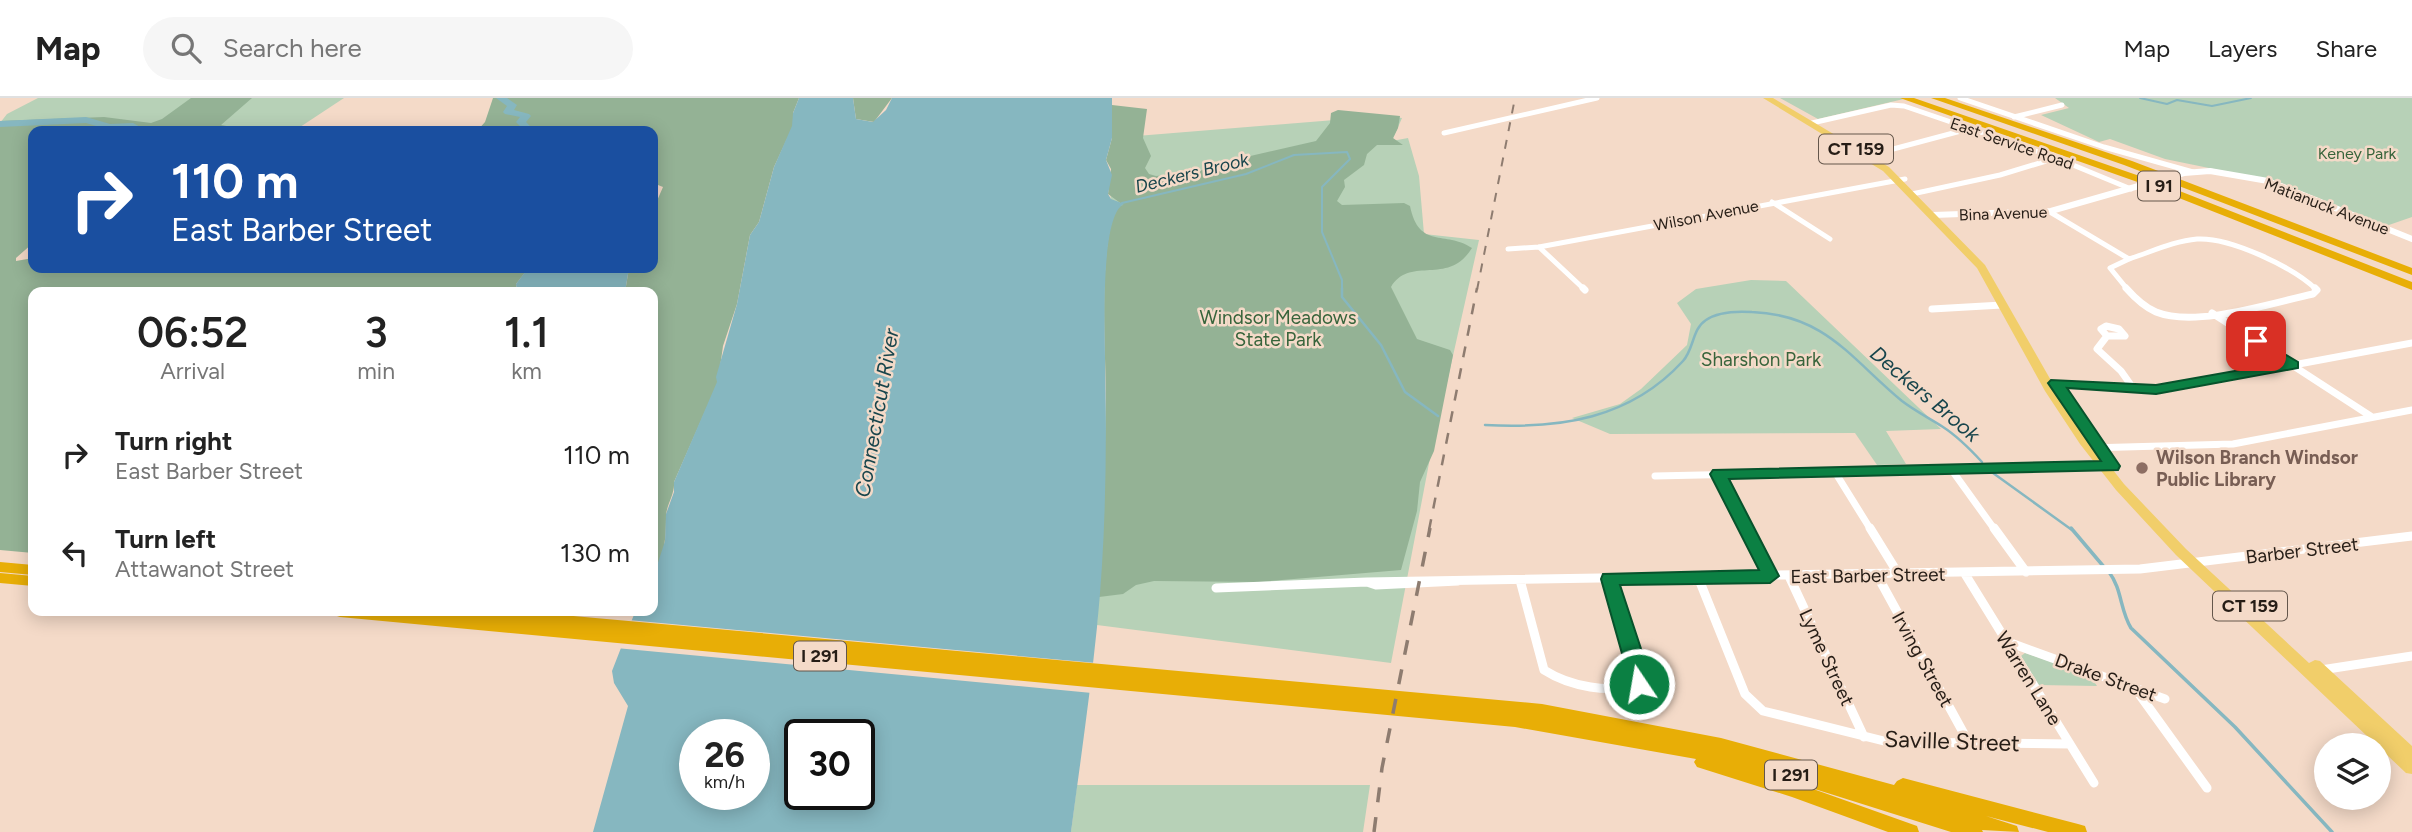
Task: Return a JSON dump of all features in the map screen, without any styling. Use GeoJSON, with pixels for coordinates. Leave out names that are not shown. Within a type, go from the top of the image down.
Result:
{"type":"FeatureCollection","features":[{"type":"Feature","properties":{"kind":"highway","name":"I 91"},"geometry":{"type":"LineString","coordinates":[[1905,98],[2078,156],[2412,286]]}},
{"type":"Feature","properties":{"kind":"highway"},"geometry":{"type":"LineString","coordinates":[[1918,98],[2174,187],[2411,274]]}},
{"type":"Feature","properties":{"kind":"highway"},"geometry":{"type":"LineString","coordinates":[[1924,98],[2128,168],[2411,274]]}},
{"type":"Feature","properties":{"kind":"highway","name":"I 91"},"geometry":{"type":"LineString","coordinates":[[1936,98],[2161,175],[2411,274]]}},
{"type":"Feature","properties":{"kind":"highway"},"geometry":{"type":"LineString","coordinates":[[2291,237],[2412,292]]}},
{"type":"Feature","properties":{"kind":"highway"},"geometry":{"type":"LineString","coordinates":[[0,567],[28,570]]}},
{"type":"Feature","properties":{"kind":"highway"},"geometry":{"type":"LineString","coordinates":[[0,578],[28,581]]}},
{"type":"Feature","properties":{"kind":"highway","name":"I 291"},"geometry":{"type":"LineString","coordinates":[[431,616],[1580,717],[1746,751],[1882,789],[2010,832]]}},
{"type":"Feature","properties":{"kind":"highway","name":"I 291"},"geometry":{"type":"LineString","coordinates":[[475,616],[485,619]]}},
{"type":"Feature","properties":{"kind":"highway","name":"I 291"},"geometry":{"type":"LineString","coordinates":[[1432,705],[1604,733],[1790,774],[1974,832]]}},
{"type":"Feature","properties":{"kind":"highway"},"geometry":{"type":"LineString","coordinates":[[1604,733],[1767,781],[1910,832]]}},
{"type":"Feature","properties":{"kind":"highway"},"geometry":{"type":"LineString","coordinates":[[1746,751],[1809,761],[2078,832]]}},
{"type":"Feature","properties":{"kind":"main road","name":"CT 159"},"geometry":{"type":"LineString","coordinates":[[1767,98],[1810,120]]}},
{"type":"Feature","properties":{"kind":"main road","name":"CT 159"},"geometry":{"type":"LineString","coordinates":[[1775,98],[1870,155],[1901,179],[1983,259],[2051,383]]}},
{"type":"Feature","properties":{"kind":"main road","name":"CT 159"},"geometry":{"type":"LineString","coordinates":[[1996,286],[2002,305],[2107,466],[2197,562],[2315,671],[2412,755]]}},
{"type":"Feature","properties":{"kind":"main road","name":"CT 159"},"geometry":{"type":"LineString","coordinates":[[2315,671],[2412,768]]}},
{"type":"Feature","properties":{"kind":"street"},"geometry":{"type":"LineString","coordinates":[[1444,132],[1597,98]]}},
{"type":"Feature","properties":{"kind":"street","name":"Matianuck Avenue"},"geometry":{"type":"LineString","coordinates":[[1960,98],[2104,147],[2193,172],[2228,173],[2276,185],[2412,239]]}},
{"type":"Feature","properties":{"kind":"street"},"geometry":{"type":"LineString","coordinates":[[2014,117],[2062,105]]}},
{"type":"Feature","properties":{"kind":"street","name":"East Service Road"},"geometry":{"type":"LineString","coordinates":[[1810,120],[1904,106],[2056,158],[2131,189]]}},
{"type":"Feature","properties":{"kind":"street"},"geometry":{"type":"LineString","coordinates":[[1870,155],[1972,128]]}},
{"type":"Feature","properties":{"kind":"street"},"geometry":{"type":"LineString","coordinates":[[1916,194],[2056,158]]}},
{"type":"Feature","properties":{"kind":"street","name":"Bina Avenue"},"geometry":{"type":"LineString","coordinates":[[1937,215],[2050,212],[2193,172]]}},
{"type":"Feature","properties":{"kind":"street","name":"Wilson Avenue"},"geometry":{"type":"LineString","coordinates":[[1508,249],[1539,247],[1901,179]]}},
{"type":"Feature","properties":{"kind":"street"},"geometry":{"type":"LineString","coordinates":[[1772,202],[1830,239]]}},
{"type":"Feature","properties":{"kind":"street"},"geometry":{"type":"LineString","coordinates":[[2050,212],[2129,259]]}},
{"type":"Feature","properties":{"kind":"street"},"geometry":{"type":"LineString","coordinates":[[2216,240],[2296,275],[2316,290],[2312,294],[2211,312],[2181,317],[2167,316],[2147,307],[2111,272],[2113,264],[2129,259],[2189,241],[2216,240]]}},
{"type":"Feature","properties":{"kind":"street"},"geometry":{"type":"LineString","coordinates":[[1539,247],[1585,290]]}},
{"type":"Feature","properties":{"kind":"street"},"geometry":{"type":"LineString","coordinates":[[1932,309],[2002,305]]}},
{"type":"Feature","properties":{"kind":"street"},"geometry":{"type":"LineString","coordinates":[[2211,312],[2372,417]]}},
{"type":"Feature","properties":{"kind":"street"},"geometry":{"type":"LineString","coordinates":[[2107,336],[2097,345],[2097,349],[2133,388]]}},
{"type":"Feature","properties":{"kind":"street"},"geometry":{"type":"LineString","coordinates":[[2051,383],[2164,388],[2412,343]]}},
{"type":"Feature","properties":{"kind":"street"},"geometry":{"type":"LineString","coordinates":[[2093,448],[2233,444],[2412,410]]}},
{"type":"Feature","properties":{"kind":"street"},"geometry":{"type":"LineString","coordinates":[[1655,476],[2107,466]]}},
{"type":"Feature","properties":{"kind":"street"},"geometry":{"type":"LineString","coordinates":[[1951,469],[2026,572]]}},
{"type":"Feature","properties":{"kind":"street"},"geometry":{"type":"LineString","coordinates":[[1835,472],[1899,575]]}},
{"type":"Feature","properties":{"kind":"street"},"geometry":{"type":"LineString","coordinates":[[1718,474],[1770,576]]}},
{"type":"Feature","properties":{"kind":"street","name":"Barber Street"},"geometry":{"type":"LineString","coordinates":[[2197,562],[2412,536]]}},
{"type":"Feature","properties":{"kind":"street","name":"East Barber Street"},"geometry":{"type":"LineString","coordinates":[[1216,588],[1419,579],[1458,581],[2111,570],[2197,562]]}},
{"type":"Feature","properties":{"kind":"street","name":"Warren Lane"},"geometry":{"type":"LineString","coordinates":[[1965,573],[2094,783]]}},
{"type":"Feature","properties":{"kind":"street","name":"Irving Street"},"geometry":{"type":"LineString","coordinates":[[1877,575],[1969,743]]}},
{"type":"Feature","properties":{"kind":"street","name":"Lyme Street"},"geometry":{"type":"LineString","coordinates":[[1789,576],[1864,737]]}},
{"type":"Feature","properties":{"kind":"street","name":"Saville Street"},"geometry":{"type":"LineString","coordinates":[[1698,577],[1745,694],[1756,706],[1771,713],[1888,743],[2070,744]]}},
{"type":"Feature","properties":{"kind":"street"},"geometry":{"type":"LineString","coordinates":[[1520,580],[1541,663],[1551,676],[1623,689],[1639,684],[1640,673],[1609,579]]}},
{"type":"Feature","properties":{"kind":"street","name":"Drake Street"},"geometry":{"type":"LineString","coordinates":[[2007,641],[2165,699]]}},
{"type":"Feature","properties":{"kind":"street"},"geometry":{"type":"LineString","coordinates":[[2315,671],[2412,656]]}},
{"type":"Feature","properties":{"kind":"street"},"geometry":{"type":"LineString","coordinates":[[2133,687],[2207,788]]}},
{"type":"Feature","properties":{"kind":"green space"},"geometry":{"type":"Polygon","coordinates":[[[38,98],[344,98],[302,126],[63,126],[0,123],[7,114],[38,98]]]}},
{"type":"Feature","properties":{"kind":"green space"},"geometry":{"type":"Polygon","coordinates":[[[191,98],[252,98],[221,125],[226,126],[28,126],[28,247],[16,261],[28,259],[28,273],[525,273],[516,287],[28,287],[28,553],[0,550],[0,121],[104,117],[151,123],[162,119],[191,98]]]}},
{"type":"Feature","properties":{"kind":"green space"},"geometry":{"type":"Polygon","coordinates":[[[493,98],[799,98],[793,113],[793,126],[774,167],[759,222],[750,235],[737,304],[723,346],[718,382],[674,482],[666,515],[663,552],[658,564],[658,287],[626,287],[628,273],[658,273],[658,198],[663,187],[658,185],[658,126],[481,126],[493,98]]]}},
{"type":"Feature","properties":{"kind":"green space"},"geometry":{"type":"Polygon","coordinates":[[[853,98],[892,98],[874,122],[856,119],[853,98]]]}},
{"type":"Feature","properties":{"kind":"green space"},"geometry":{"type":"Polygon","coordinates":[[[1780,98],[1908,98],[1818,119],[1780,98]]]}},
{"type":"Feature","properties":{"kind":"green space","name":"Keney Park"},"geometry":{"type":"Polygon","coordinates":[[[2055,98],[2412,98],[2412,217],[2386,226],[2282,183],[2165,159],[2110,139],[2099,142],[2041,115],[2069,108],[2055,98]]]}},
{"type":"Feature","properties":{"kind":"green space","name":"Windsor Meadows State Park"},"geometry":{"type":"Polygon","coordinates":[[[1112,105],[1147,109],[1143,138],[1151,156],[1145,168],[1149,174],[1156,176],[1197,172],[1220,163],[1316,141],[1330,123],[1331,113],[1338,110],[1400,116],[1393,138],[1403,145],[1377,145],[1367,154],[1364,165],[1344,180],[1345,187],[1337,201],[1342,205],[1404,203],[1410,206],[1414,220],[1426,234],[1472,248],[1462,260],[1452,266],[1408,273],[1391,287],[1417,339],[1450,350],[1453,355],[1434,451],[1420,482],[1417,511],[1401,570],[1259,582],[1154,581],[1136,585],[1123,594],[1099,597],[1106,398],[1105,272],[1111,223],[1118,206],[1123,205],[1108,194],[1111,169],[1106,160],[1112,138],[1112,105]]]}},
{"type":"Feature","properties":{"kind":"green space","name":"Windsor Meadows State Park"},"geometry":{"type":"Polygon","coordinates":[[[1384,116],[1402,118],[1392,141],[1408,138],[1419,176],[1424,234],[1479,240],[1430,458],[1391,663],[1097,625],[1103,517],[1112,138],[1384,116]]]}},
{"type":"Feature","properties":{"kind":"green space","name":"Sharshon Park"},"geometry":{"type":"Polygon","coordinates":[[[1751,280],[1786,281],[1941,429],[1886,431],[1906,464],[1877,465],[1855,433],[1610,434],[1572,418],[1620,404],[1641,389],[1687,345],[1691,324],[1677,303],[1696,289],[1751,280]]]}},
{"type":"Feature","properties":{"kind":"green space"},"geometry":{"type":"Polygon","coordinates":[[[2025,653],[2090,675],[2097,686],[2039,685],[2021,656],[2025,653]]]}},
{"type":"Feature","properties":{"kind":"green space"},"geometry":{"type":"Polygon","coordinates":[[[1077,785],[1370,785],[1363,832],[1071,832],[1077,785]]]}},
{"type":"Feature","properties":{"kind":"water","name":"Connecticut River"},"geometry":{"type":"Polygon","coordinates":[[[799,98],[853,98],[856,119],[873,122],[886,110],[892,98],[1112,98],[1112,138],[1106,160],[1112,175],[1108,194],[1111,199],[1124,204],[1116,213],[1107,250],[1106,458],[1100,593],[1071,832],[593,832],[628,706],[614,683],[612,671],[633,616],[658,616],[658,563],[665,541],[666,514],[674,492],[674,482],[717,382],[716,377],[737,304],[750,235],[759,222],[774,167],[792,126],[793,113],[799,98]]]}},
{"type":"Feature","properties":{"kind":"water"},"geometry":{"type":"Polygon","coordinates":[[[524,273],[628,273],[626,287],[516,287],[524,273]]]}},
{"type":"Feature","properties":{"kind":"pier"},"geometry":{"type":"Polygon","coordinates":[[[628,620],[1096,663],[1092,693],[616,648],[628,620]]]}},
{"type":"Feature","properties":{"kind":"waterway"},"geometry":{"type":"LineString","coordinates":[[501,98],[512,105],[508,112],[526,116],[521,122],[525,126]]}},
{"type":"Feature","properties":{"kind":"waterway"},"geometry":{"type":"LineString","coordinates":[[2140,98],[2167,104],[2177,100],[2212,106],[2251,98]]}},
{"type":"Feature","properties":{"kind":"waterway"},"geometry":{"type":"LineString","coordinates":[[0,124],[86,120],[107,126]]}},
{"type":"Feature","properties":{"kind":"waterway","name":"Deckers Brook"},"geometry":{"type":"LineString","coordinates":[[1122,203],[1246,174],[1294,155],[1347,152],[1350,159],[1322,187],[1322,232],[1342,280],[1342,297],[1381,345],[1405,392],[1438,416]]}},
{"type":"Feature","properties":{"kind":"waterway","name":"Deckers Brook"},"geometry":{"type":"LineString","coordinates":[[1485,425],[1567,422],[1617,408],[1662,381],[1683,361],[1698,329],[1706,320],[1722,313],[1752,312],[1778,315],[1819,330],[1852,355],[1902,401],[1953,434],[1982,462]]}},
{"type":"Feature","properties":{"kind":"waterway","name":"Deckers Brook"},"geometry":{"type":"LineString","coordinates":[[1993,473],[2072,530]]}},
{"type":"Feature","properties":{"kind":"waterway","name":"Deckers Brook"},"geometry":{"type":"LineString","coordinates":[[2071,528],[2104,567]]}},
{"type":"Feature","properties":{"kind":"waterway","name":"Deckers Brook"},"geometry":{"type":"LineString","coordinates":[[2109,572],[2131,628],[2235,727],[2332,832]]}},
{"type":"Feature","properties":{"kind":"railway"},"geometry":{"type":"LineString","coordinates":[[1477,290],[1515,98]]}},
{"type":"Feature","properties":{"kind":"railway"},"geometry":{"type":"LineString","coordinates":[[1429,530],[1477,288]]}},
{"type":"Feature","properties":{"kind":"railway"},"geometry":{"type":"LineString","coordinates":[[1374,832],[1382,768],[1430,528]]}},
{"type":"Feature","properties":{"kind":"place","name":"Wilson Branch Windsor Public Library"},"geometry":{"type":"Point","coordinates":[2142,468]}},
{"type":"Feature","properties":{"kind":"route"},"geometry":{"type":"LineString","coordinates":[[1639,684],[1640,673],[1609,579],[1770,576],[1718,474],[2112,466],[2056,383],[2156,389],[2293,365],[2256,341]]}}]}
